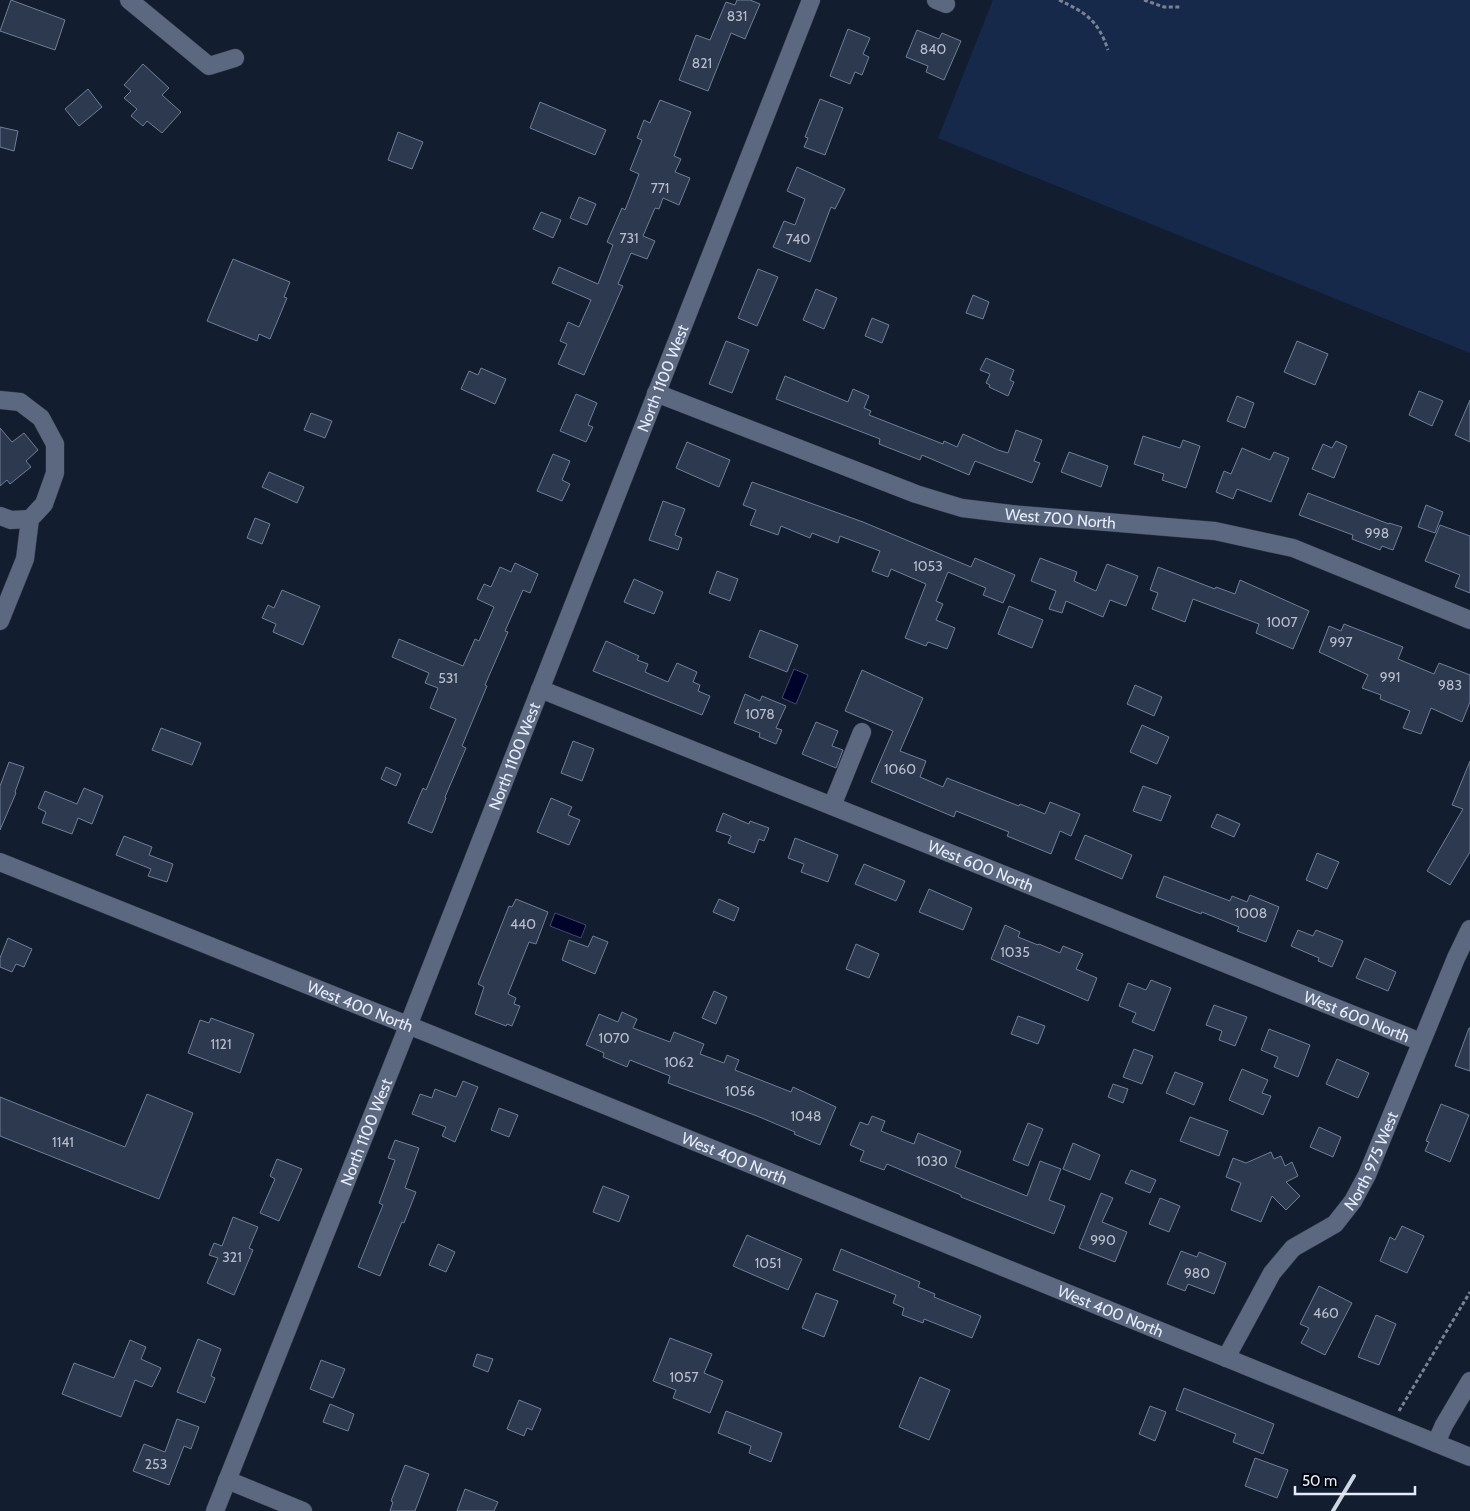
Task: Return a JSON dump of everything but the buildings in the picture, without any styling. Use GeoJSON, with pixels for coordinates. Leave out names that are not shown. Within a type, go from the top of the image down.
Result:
{"type":"FeatureCollection","features":[{"type":"Feature","properties":{"kind":"street"},"geometry":{"type":"LineString","coordinates":[[129,0],[210,66],[235,58]]}},
{"type":"Feature","properties":{"kind":"street","name":"North 1100 West"},"geometry":{"type":"LineString","coordinates":[[215,1511],[408,1026],[811,0]]}},
{"type":"Feature","properties":{"kind":"street","name":"West 700 North"},"geometry":{"type":"LineString","coordinates":[[656,393],[916,494],[962,508],[1011,514],[1215,531],[1293,548],[1470,620]]}},
{"type":"Feature","properties":{"kind":"street"},"geometry":{"type":"LineString","coordinates":[[0,400],[20,402],[41,418],[55,444],[54,473],[44,504],[30,519],[25,559],[0,621]]}},
{"type":"Feature","properties":{"kind":"street"},"geometry":{"type":"LineString","coordinates":[[0,516],[11,520],[30,519]]}},
{"type":"Feature","properties":{"kind":"street","name":"West 600 North"},"geometry":{"type":"LineString","coordinates":[[540,689],[1421,1042]]}},
{"type":"Feature","properties":{"kind":"street"},"geometry":{"type":"LineString","coordinates":[[832,806],[862,732]]}},
{"type":"Feature","properties":{"kind":"street","name":"West 400 North"},"geometry":{"type":"LineString","coordinates":[[0,862],[1470,1457]]}},
{"type":"Feature","properties":{"kind":"street","name":"North 975 West"},"geometry":{"type":"LineString","coordinates":[[1226,1358],[1272,1273],[1293,1248],[1335,1224],[1353,1200],[1368,1175],[1421,1042],[1470,929]]}},
{"type":"Feature","properties":{"kind":"street"},"geometry":{"type":"LineString","coordinates":[[1436,1443],[1444,1424],[1470,1381]]}},
{"type":"Feature","properties":{"kind":"street"},"geometry":{"type":"LineString","coordinates":[[227,1480],[302,1511]]}},
{"type":"Feature","properties":{"kind":"path"},"geometry":{"type":"LineString","coordinates":[[1059,0],[1093,20],[1108,50]]}},
{"type":"Feature","properties":{"kind":"path"},"geometry":{"type":"LineString","coordinates":[[1144,0],[1164,7],[1180,7]]}},
{"type":"Feature","properties":{"kind":"path"},"geometry":{"type":"LineString","coordinates":[[1401,1406],[1470,1292]]}},
{"type":"Feature","properties":{"kind":"shaded area"},"geometry":{"type":"Polygon","coordinates":[[[993,0],[1470,0],[1470,353],[938,138],[993,0]]]}},
{"type":"Feature","properties":{"kind":"shaded area"},"geometry":{"type":"Polygon","coordinates":[[[794,669],[808,675],[796,704],[782,698],[794,669]]]}},
{"type":"Feature","properties":{"kind":"shaded area"},"geometry":{"type":"Polygon","coordinates":[[[555,913],[586,925],[581,938],[550,926],[555,913]]]}},
{"type":"Feature","properties":{"kind":"railway"},"geometry":{"type":"LineString","coordinates":[[1333,1511],[1354,1476]]}}]}
